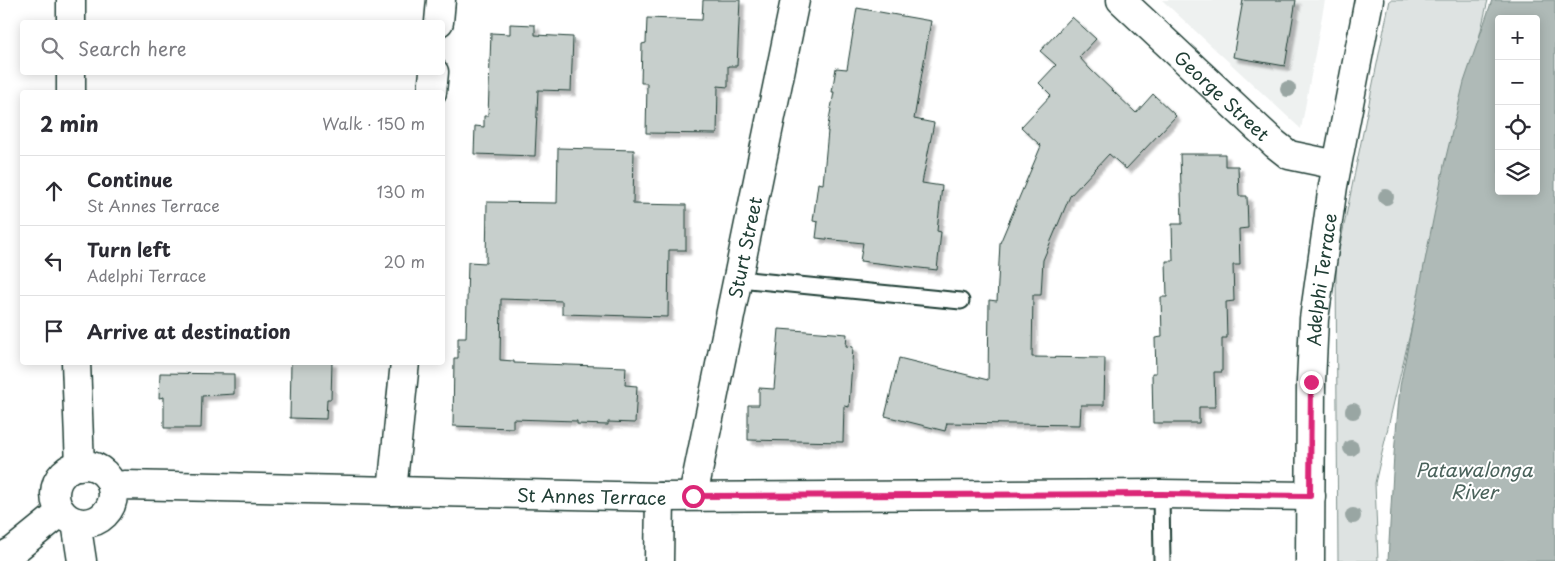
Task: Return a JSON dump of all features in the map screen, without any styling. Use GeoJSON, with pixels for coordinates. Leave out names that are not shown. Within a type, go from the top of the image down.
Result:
{"type":"FeatureCollection","features":[{"type":"Feature","properties":{"kind":"street"},"geometry":{"type":"LineString","coordinates":[[71,0],[71,20]]}},
{"type":"Feature","properties":{"kind":"street"},"geometry":{"type":"LineString","coordinates":[[439,20],[441,0]]}},
{"type":"Feature","properties":{"kind":"street","name":"Sturt Street"},"geometry":{"type":"LineString","coordinates":[[693,496],[795,0]]}},
{"type":"Feature","properties":{"kind":"street","name":"George Street"},"geometry":{"type":"LineString","coordinates":[[1121,0],[1289,155],[1337,165]]}},
{"type":"Feature","properties":{"kind":"street","name":"Adelphi Terrace"},"geometry":{"type":"LineString","coordinates":[[1310,561],[1311,382],[1314,320],[1337,165],[1369,0]]}},
{"type":"Feature","properties":{"kind":"street"},"geometry":{"type":"LineString","coordinates":[[71,75],[71,90]]}},
{"type":"Feature","properties":{"kind":"street"},"geometry":{"type":"LineString","coordinates":[[432,90],[434,75]]}},
{"type":"Feature","properties":{"kind":"street"},"geometry":{"type":"LineString","coordinates":[[76,365],[80,466]]}},
{"type":"Feature","properties":{"kind":"street"},"geometry":{"type":"LineString","coordinates":[[392,491],[405,365]]}},
{"type":"Feature","properties":{"kind":"street"},"geometry":{"type":"LineString","coordinates":[[0,558],[68,517],[93,522],[106,513],[111,505],[111,483],[96,468],[80,466],[68,470],[57,482],[55,492],[56,502],[68,517],[82,561]]}},
{"type":"Feature","properties":{"kind":"street","name":"St Annes Terrace"},"geometry":{"type":"LineString","coordinates":[[112,488],[124,485],[660,496],[1161,494],[1310,496]]}},
{"type":"Feature","properties":{"kind":"street"},"geometry":{"type":"LineString","coordinates":[[659,561],[660,496]]}},
{"type":"Feature","properties":{"kind":"lane"},"geometry":{"type":"LineString","coordinates":[[739,279],[960,301]]}},
{"type":"Feature","properties":{"kind":"lane"},"geometry":{"type":"LineString","coordinates":[[1161,494],[1162,561]]}},
{"type":"Feature","properties":{"kind":"shaded area"},"geometry":{"type":"Polygon","coordinates":[[[1162,0],[1325,0],[1301,129],[1162,0]]]}},
{"type":"Feature","properties":{"kind":"shaded area"},"geometry":{"type":"Polygon","coordinates":[[[1390,0],[1488,0],[1375,483],[1378,561],[1338,561],[1336,265],[1390,0]]]}},
{"type":"Feature","properties":{"kind":"water","name":"Patawalonga River"},"geometry":{"type":"Polygon","coordinates":[[[1492,0],[1555,0],[1555,561],[1388,561],[1400,386],[1444,165],[1464,82],[1492,0]]]}},
{"type":"Feature","properties":{"kind":"building"},"geometry":{"type":"Polygon","coordinates":[[[703,0],[740,0],[737,66],[728,66],[728,87],[718,86],[717,134],[646,133],[647,83],[641,83],[642,44],[646,43],[647,18],[702,20],[703,0]]]}},
{"type":"Feature","properties":{"kind":"building"},"geometry":{"type":"Polygon","coordinates":[[[1243,0],[1296,0],[1285,66],[1233,57],[1243,0]]]}},
{"type":"Feature","properties":{"kind":"building"},"geometry":{"type":"Polygon","coordinates":[[[857,8],[931,21],[914,119],[934,123],[922,183],[942,186],[937,231],[941,232],[937,270],[860,261],[863,243],[816,238],[818,222],[813,221],[818,183],[823,184],[827,131],[836,68],[847,69],[857,8]]]}},
{"type":"Feature","properties":{"kind":"building"},"geometry":{"type":"Polygon","coordinates":[[[1072,17],[1096,39],[1079,57],[1136,113],[1153,94],[1176,116],[1126,169],[1109,154],[1070,196],[1043,260],[1041,295],[1033,295],[1032,357],[1105,358],[1104,405],[1081,405],[1080,425],[947,423],[945,431],[885,416],[899,358],[988,380],[989,300],[997,301],[1000,243],[1041,146],[1021,127],[1051,95],[1039,83],[1056,65],[1040,51],[1072,17]]]}},
{"type":"Feature","properties":{"kind":"building"},"geometry":{"type":"Polygon","coordinates":[[[510,24],[535,25],[535,35],[573,37],[571,91],[538,90],[535,156],[474,154],[475,126],[484,127],[484,116],[488,116],[491,33],[510,34],[510,24]]]}},
{"type":"Feature","properties":{"kind":"building"},"geometry":{"type":"Polygon","coordinates":[[[558,148],[634,150],[633,204],[686,205],[686,250],[669,250],[668,317],[562,314],[562,301],[501,299],[500,360],[514,361],[514,363],[626,367],[625,385],[637,386],[635,423],[608,422],[608,425],[577,424],[577,421],[513,419],[513,428],[453,426],[454,358],[458,358],[458,338],[466,338],[468,262],[486,263],[487,202],[557,203],[558,148]]]}},
{"type":"Feature","properties":{"kind":"building"},"geometry":{"type":"Polygon","coordinates":[[[1180,154],[1225,154],[1225,166],[1238,166],[1239,196],[1247,196],[1248,228],[1239,229],[1240,265],[1233,265],[1234,301],[1226,302],[1227,338],[1222,338],[1222,372],[1214,372],[1215,407],[1199,407],[1199,423],[1153,423],[1152,373],[1156,373],[1155,338],[1162,337],[1161,297],[1167,297],[1166,261],[1173,261],[1172,224],[1182,224],[1180,154]]]}},
{"type":"Feature","properties":{"kind":"building"},"geometry":{"type":"Polygon","coordinates":[[[779,329],[847,334],[846,346],[853,347],[849,407],[844,406],[843,442],[748,440],[748,405],[759,405],[759,388],[774,389],[779,329]]]}},
{"type":"Feature","properties":{"kind":"building"},"geometry":{"type":"Polygon","coordinates":[[[291,365],[332,365],[331,399],[327,399],[326,419],[290,418],[291,365]]]}},
{"type":"Feature","properties":{"kind":"building"},"geometry":{"type":"Polygon","coordinates":[[[160,373],[234,374],[234,394],[202,396],[201,428],[164,428],[164,397],[159,398],[160,373]]]}},
{"type":"Feature","properties":{"kind":"route"},"geometry":{"type":"LineString","coordinates":[[693,496],[1161,494],[1310,496],[1311,382]]}}]}
